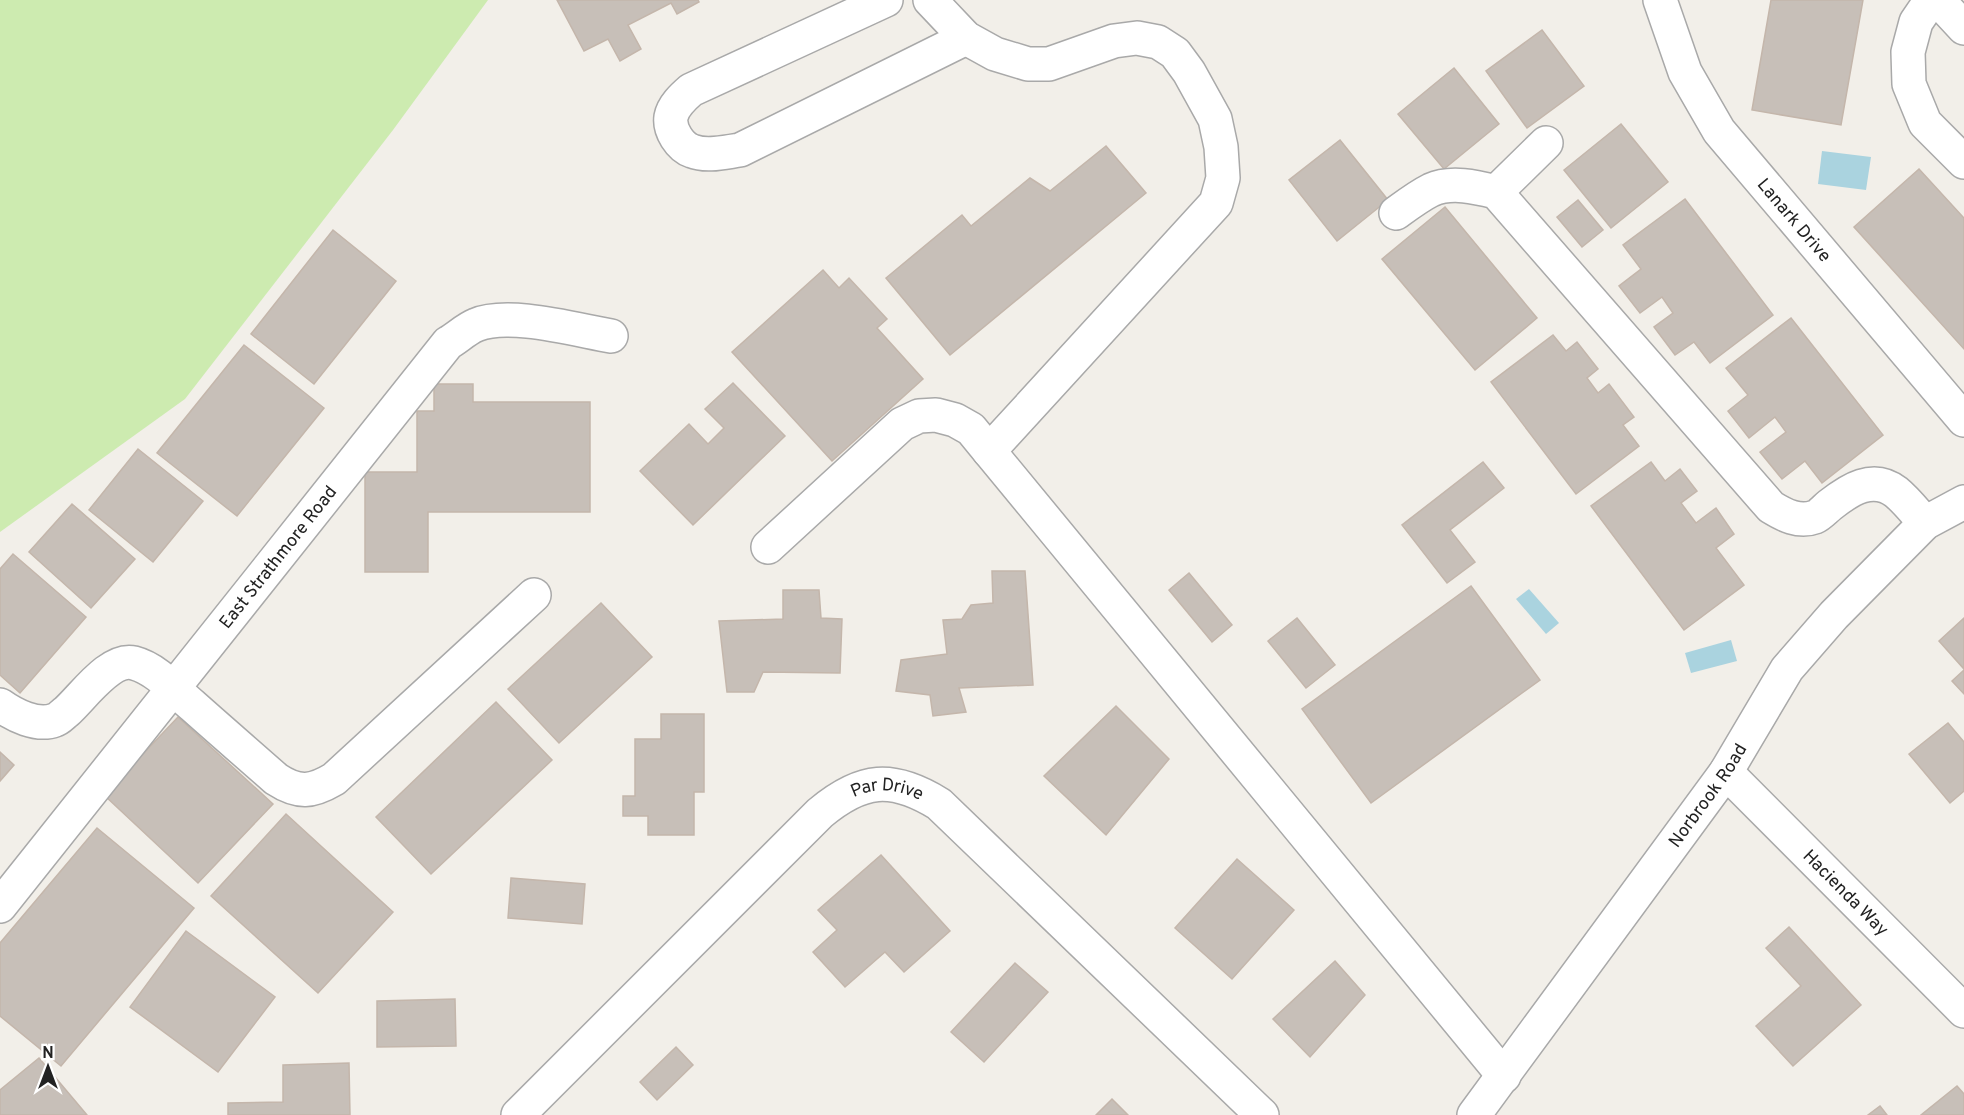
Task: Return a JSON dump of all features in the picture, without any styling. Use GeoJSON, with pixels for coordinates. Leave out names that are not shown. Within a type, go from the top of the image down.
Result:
{"type":"FeatureCollection","features":[{"type":"Feature","properties":{"kind":"street"},"geometry":{"type":"LineString","coordinates":[[886,0],[691,90],[679,101],[671,116],[673,131],[681,144],[701,153],[715,154],[740,150],[966,38]]}},
{"type":"Feature","properties":{"kind":"street"},"geometry":{"type":"LineString","coordinates":[[930,0],[966,38],[995,54],[1028,64],[1049,64],[1114,41],[1137,38],[1158,42],[1175,53],[1189,72],[1215,118],[1221,147],[1223,178],[1216,203],[989,451]]}},
{"type":"Feature","properties":{"kind":"street","name":"Lanark Drive"},"geometry":{"type":"LineString","coordinates":[[1660,0],[1685,72],[1719,131],[1964,420]]}},
{"type":"Feature","properties":{"kind":"street"},"geometry":{"type":"LineString","coordinates":[[1931,0],[1916,22],[1908,52],[1909,84],[1925,123],[1964,162]]}},
{"type":"Feature","properties":{"kind":"street"},"geometry":{"type":"LineString","coordinates":[[1938,0],[1964,28]]}},
{"type":"Feature","properties":{"kind":"street"},"geometry":{"type":"LineString","coordinates":[[1496,192],[1546,143]]}},
{"type":"Feature","properties":{"kind":"street"},"geometry":{"type":"LineString","coordinates":[[1396,213],[1433,189],[1452,185],[1477,187],[1496,192],[1771,507],[1785,516],[1801,519],[1816,517],[1840,497],[1862,484],[1881,484],[1896,492],[1925,523]]}},
{"type":"Feature","properties":{"kind":"street","name":"East Strathmore Road"},"geometry":{"type":"LineString","coordinates":[[0,906],[448,344],[475,325],[497,320],[521,321],[611,336]]}},
{"type":"Feature","properties":{"kind":"street"},"geometry":{"type":"LineString","coordinates":[[768,547],[902,424],[919,416],[936,415],[955,420],[971,429],[1504,1076]]}},
{"type":"Feature","properties":{"kind":"street","name":"Norbrook Road"},"geometry":{"type":"LineString","coordinates":[[1474,1115],[1726,772],[1787,669],[1834,615],[1925,523],[1964,502]]}},
{"type":"Feature","properties":{"kind":"street"},"geometry":{"type":"LineString","coordinates":[[0,705],[10,712],[35,722],[56,720],[116,665],[132,663],[146,668],[173,688],[289,788],[304,791],[320,788],[334,779],[534,595]]}},
{"type":"Feature","properties":{"kind":"street","name":"Hacienda Way"},"geometry":{"type":"LineString","coordinates":[[1726,772],[1964,1011]]}},
{"type":"Feature","properties":{"kind":"street","name":"Par Drive"},"geometry":{"type":"LineString","coordinates":[[518,1115],[820,813],[840,796],[865,787],[891,784],[917,791],[939,804],[1262,1115]]}},
{"type":"Feature","properties":{"kind":"green space"},"geometry":{"type":"Polygon","coordinates":[[[0,0],[488,0],[393,130],[185,399],[0,532],[0,0]]]}},
{"type":"Feature","properties":{"kind":"water"},"geometry":{"type":"Polygon","coordinates":[[[1822,151],[1871,157],[1866,190],[1818,184],[1822,151]]]}},
{"type":"Feature","properties":{"kind":"water"},"geometry":{"type":"Polygon","coordinates":[[[1529,589],[1559,623],[1546,634],[1516,599],[1529,589]]]}},
{"type":"Feature","properties":{"kind":"water"},"geometry":{"type":"Polygon","coordinates":[[[1731,640],[1737,661],[1691,673],[1685,653],[1731,640]]]}},
{"type":"Feature","properties":{"kind":"building"},"geometry":{"type":"Polygon","coordinates":[[[557,0],[698,0],[699,2],[677,14],[671,3],[628,25],[641,49],[620,61],[608,39],[584,51],[557,0]]]}},
{"type":"Feature","properties":{"kind":"building"},"geometry":{"type":"Polygon","coordinates":[[[1771,0],[1863,0],[1841,125],[1752,110],[1771,0]]]}},
{"type":"Feature","properties":{"kind":"building"},"geometry":{"type":"Polygon","coordinates":[[[1542,30],[1584,86],[1527,128],[1486,71],[1542,30]]]}},
{"type":"Feature","properties":{"kind":"building"},"geometry":{"type":"Polygon","coordinates":[[[1454,68],[1499,124],[1444,169],[1398,114],[1454,68]]]}},
{"type":"Feature","properties":{"kind":"building"},"geometry":{"type":"Polygon","coordinates":[[[1621,124],[1668,182],[1611,228],[1564,170],[1621,124]]]}},
{"type":"Feature","properties":{"kind":"building"},"geometry":{"type":"Polygon","coordinates":[[[1340,140],[1388,200],[1337,241],[1289,180],[1340,140]]]}},
{"type":"Feature","properties":{"kind":"building"},"geometry":{"type":"Polygon","coordinates":[[[1106,146],[1146,193],[950,355],[886,278],[962,215],[971,226],[1030,178],[1050,191],[1106,146]]]}},
{"type":"Feature","properties":{"kind":"building"},"geometry":{"type":"Polygon","coordinates":[[[1919,169],[1964,218],[1964,349],[1854,227],[1919,169]]]}},
{"type":"Feature","properties":{"kind":"building"},"geometry":{"type":"Polygon","coordinates":[[[1685,199],[1773,315],[1710,363],[1694,342],[1675,355],[1654,327],[1673,313],[1662,297],[1640,313],[1619,286],[1641,269],[1623,245],[1685,199]]]}},
{"type":"Feature","properties":{"kind":"building"},"geometry":{"type":"Polygon","coordinates":[[[1578,200],[1603,230],[1582,247],[1557,217],[1578,200]]]}},
{"type":"Feature","properties":{"kind":"building"},"geometry":{"type":"Polygon","coordinates":[[[1445,207],[1537,318],[1475,370],[1382,259],[1445,207]]]}},
{"type":"Feature","properties":{"kind":"building"},"geometry":{"type":"Polygon","coordinates":[[[333,230],[396,281],[314,384],[251,334],[333,230]]]}},
{"type":"Feature","properties":{"kind":"building"},"geometry":{"type":"Polygon","coordinates":[[[823,270],[839,288],[849,278],[887,319],[877,328],[923,379],[832,461],[732,352],[823,270]]]}},
{"type":"Feature","properties":{"kind":"building"},"geometry":{"type":"Polygon","coordinates":[[[1791,318],[1883,435],[1822,483],[1805,461],[1782,479],[1760,452],[1786,432],[1775,417],[1749,438],[1728,411],[1748,395],[1726,368],[1791,318]]]}},
{"type":"Feature","properties":{"kind":"building"},"geometry":{"type":"Polygon","coordinates":[[[1553,335],[1566,351],[1577,342],[1598,369],[1587,378],[1598,393],[1609,384],[1634,417],[1623,425],[1639,446],[1576,494],[1491,382],[1553,335]]]}},
{"type":"Feature","properties":{"kind":"building"},"geometry":{"type":"Polygon","coordinates":[[[244,345],[324,408],[237,516],[157,453],[244,345]]]}},
{"type":"Feature","properties":{"kind":"building"},"geometry":{"type":"Polygon","coordinates":[[[733,383],[785,436],[693,525],[640,471],[689,424],[708,444],[724,428],[705,409],[733,383]]]}},
{"type":"Feature","properties":{"kind":"building"},"geometry":{"type":"Polygon","coordinates":[[[434,384],[473,384],[473,402],[590,402],[590,512],[428,512],[428,572],[365,572],[365,472],[417,472],[417,411],[434,411],[434,384]]]}},
{"type":"Feature","properties":{"kind":"building"},"geometry":{"type":"Polygon","coordinates":[[[138,449],[203,501],[153,562],[89,510],[138,449]]]}},
{"type":"Feature","properties":{"kind":"building"},"geometry":{"type":"Polygon","coordinates":[[[1483,462],[1504,488],[1450,530],[1475,562],[1447,583],[1402,525],[1483,462]]]}},
{"type":"Feature","properties":{"kind":"building"},"geometry":{"type":"Polygon","coordinates":[[[1651,462],[1665,481],[1680,469],[1697,491],[1681,503],[1696,523],[1716,508],[1734,534],[1716,548],[1744,585],[1684,630],[1591,506],[1651,462]]]}},
{"type":"Feature","properties":{"kind":"building"},"geometry":{"type":"Polygon","coordinates":[[[72,504],[135,559],[91,608],[29,552],[72,504]]]}},
{"type":"Feature","properties":{"kind":"building"},"geometry":{"type":"Polygon","coordinates":[[[13,554],[86,617],[20,693],[0,675],[0,569],[13,554]]]}},
{"type":"Feature","properties":{"kind":"building"},"geometry":{"type":"Polygon","coordinates":[[[992,571],[1025,571],[1033,685],[959,688],[966,712],[933,716],[930,695],[896,691],[901,660],[947,654],[943,620],[962,619],[971,605],[993,603],[992,571]]]}},
{"type":"Feature","properties":{"kind":"building"},"geometry":{"type":"Polygon","coordinates":[[[1189,573],[1232,625],[1212,642],[1169,590],[1189,573]]]}},
{"type":"Feature","properties":{"kind":"building"},"geometry":{"type":"Polygon","coordinates":[[[1471,586],[1540,680],[1371,803],[1302,709],[1471,586]]]}},
{"type":"Feature","properties":{"kind":"building"},"geometry":{"type":"Polygon","coordinates":[[[783,590],[819,590],[821,618],[842,619],[840,673],[763,672],[754,692],[727,692],[719,621],[783,619],[783,590]]]}},
{"type":"Feature","properties":{"kind":"building"},"geometry":{"type":"Polygon","coordinates":[[[601,603],[652,657],[559,743],[508,689],[601,603]]]}},
{"type":"Feature","properties":{"kind":"building"},"geometry":{"type":"Polygon","coordinates":[[[1297,618],[1335,665],[1306,688],[1268,641],[1297,618]]]}},
{"type":"Feature","properties":{"kind":"building"},"geometry":{"type":"Polygon","coordinates":[[[1964,618],[1964,669],[1939,641],[1964,618]]]}},
{"type":"Feature","properties":{"kind":"building"},"geometry":{"type":"Polygon","coordinates":[[[1964,670],[1964,694],[1952,681],[1964,670]]]}},
{"type":"Feature","properties":{"kind":"building"},"geometry":{"type":"Polygon","coordinates":[[[496,702],[552,760],[431,874],[376,817],[496,702]]]}},
{"type":"Feature","properties":{"kind":"building"},"geometry":{"type":"Polygon","coordinates":[[[1116,706],[1169,759],[1106,835],[1044,776],[1116,706]]]}},
{"type":"Feature","properties":{"kind":"building"},"geometry":{"type":"Polygon","coordinates":[[[661,714],[704,714],[704,792],[694,792],[694,835],[648,835],[648,816],[623,816],[623,796],[635,796],[635,739],[661,739],[661,714]]]}},
{"type":"Feature","properties":{"kind":"building"},"geometry":{"type":"Polygon","coordinates":[[[178,717],[273,804],[198,883],[104,795],[178,717]]]}},
{"type":"Feature","properties":{"kind":"building"},"geometry":{"type":"Polygon","coordinates":[[[1948,723],[1964,742],[1964,791],[1950,803],[1909,754],[1948,723]]]}},
{"type":"Feature","properties":{"kind":"building"},"geometry":{"type":"Polygon","coordinates":[[[0,752],[14,765],[0,781],[0,752]]]}},
{"type":"Feature","properties":{"kind":"building"},"geometry":{"type":"Polygon","coordinates":[[[286,814],[393,912],[318,993],[211,896],[286,814]]]}},
{"type":"Feature","properties":{"kind":"building"},"geometry":{"type":"Polygon","coordinates":[[[97,828],[194,908],[61,1066],[0,1016],[0,943],[97,828]]]}},
{"type":"Feature","properties":{"kind":"building"},"geometry":{"type":"Polygon","coordinates":[[[881,855],[950,931],[904,972],[885,952],[845,987],[813,952],[837,930],[818,910],[881,855]]]}},
{"type":"Feature","properties":{"kind":"building"},"geometry":{"type":"Polygon","coordinates":[[[1237,859],[1294,910],[1232,979],[1175,928],[1237,859]]]}},
{"type":"Feature","properties":{"kind":"building"},"geometry":{"type":"Polygon","coordinates":[[[511,878],[585,884],[582,924],[508,918],[511,878]]]}},
{"type":"Feature","properties":{"kind":"building"},"geometry":{"type":"Polygon","coordinates":[[[1789,927],[1861,1005],[1793,1066],[1756,1026],[1801,986],[1766,948],[1789,927]]]}},
{"type":"Feature","properties":{"kind":"building"},"geometry":{"type":"Polygon","coordinates":[[[186,931],[275,997],[218,1072],[130,1007],[186,931]]]}},
{"type":"Feature","properties":{"kind":"building"},"geometry":{"type":"Polygon","coordinates":[[[1335,961],[1365,995],[1310,1057],[1273,1019],[1335,961]]]}},
{"type":"Feature","properties":{"kind":"building"},"geometry":{"type":"Polygon","coordinates":[[[1015,963],[1048,992],[984,1062],[951,1032],[1015,963]]]}},
{"type":"Feature","properties":{"kind":"building"},"geometry":{"type":"Polygon","coordinates":[[[455,999],[456,1046],[377,1047],[377,1001],[455,999]]]}},
{"type":"Feature","properties":{"kind":"building"},"geometry":{"type":"Polygon","coordinates":[[[676,1047],[693,1065],[657,1100],[640,1082],[676,1047]]]}},
{"type":"Feature","properties":{"kind":"building"},"geometry":{"type":"Polygon","coordinates":[[[39,1058],[87,1115],[0,1115],[0,1090],[39,1058]]]}},
{"type":"Feature","properties":{"kind":"building"},"geometry":{"type":"Polygon","coordinates":[[[349,1063],[350,1115],[228,1115],[228,1103],[283,1102],[283,1065],[349,1063]]]}},
{"type":"Feature","properties":{"kind":"building"},"geometry":{"type":"Polygon","coordinates":[[[1957,1086],[1964,1094],[1964,1115],[1921,1115],[1957,1086]]]}},
{"type":"Feature","properties":{"kind":"building"},"geometry":{"type":"Polygon","coordinates":[[[1112,1099],[1128,1115],[1096,1115],[1112,1099]]]}},
{"type":"Feature","properties":{"kind":"building"},"geometry":{"type":"Polygon","coordinates":[[[1880,1106],[1887,1115],[1868,1115],[1880,1106]]]}}]}
